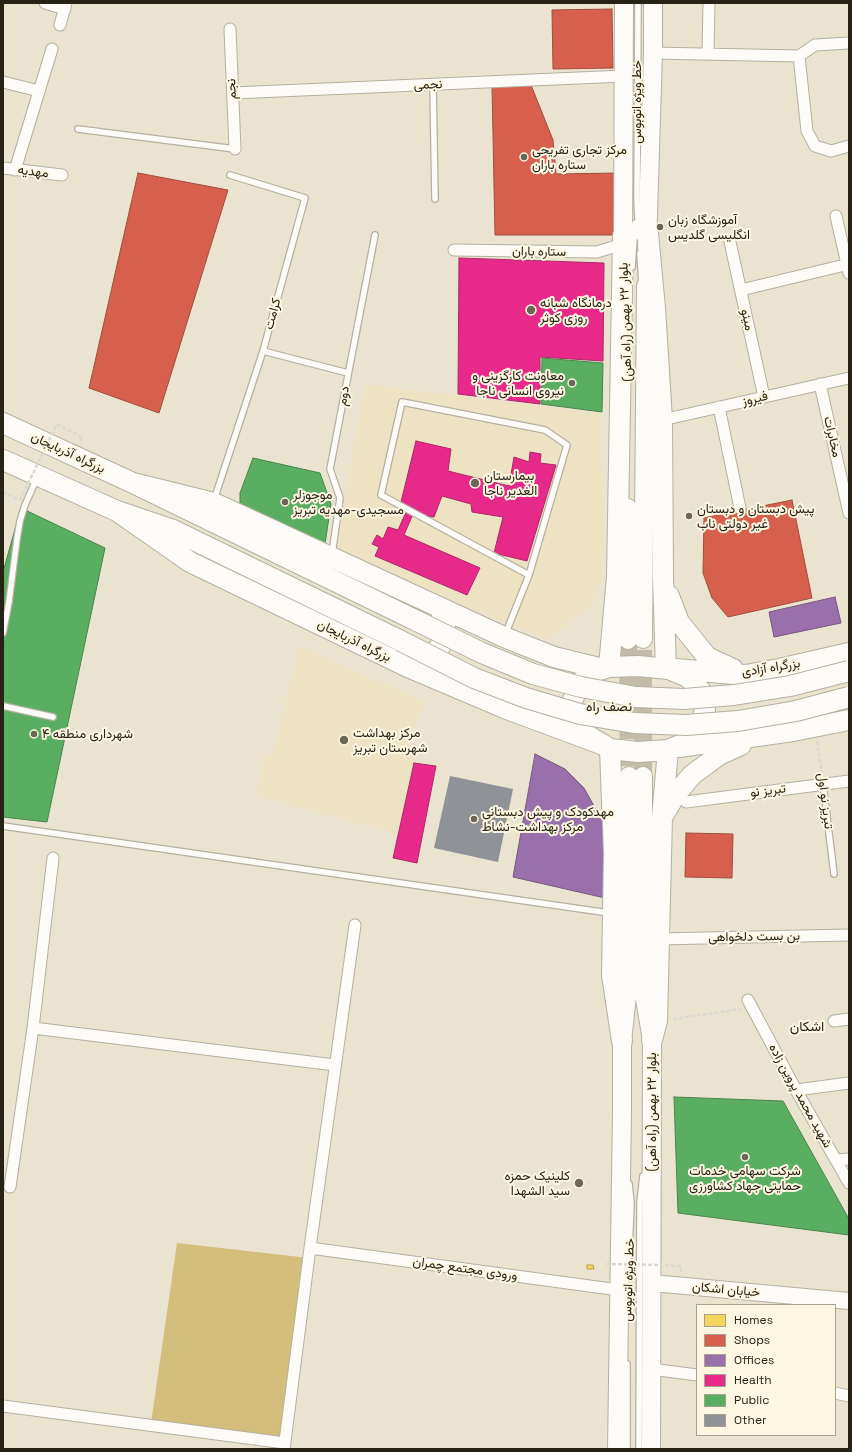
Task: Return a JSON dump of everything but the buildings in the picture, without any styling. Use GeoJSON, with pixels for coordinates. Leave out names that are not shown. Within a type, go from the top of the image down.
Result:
{"type":"FeatureCollection","features":[{"type":"Feature","properties":{"kind":"highway"},"geometry":{"type":"LineString","coordinates":[[648,233],[655,308],[662,420],[663,578],[668,669]]}},
{"type":"Feature","properties":{"kind":"highway"},"geometry":{"type":"LineString","coordinates":[[606,668],[617,577],[623,240]]}},
{"type":"Feature","properties":{"kind":"highway","name":"بزرگراه آذربایجان"},"geometry":{"type":"LineString","coordinates":[[3,423],[133,483],[482,653],[533,674],[581,687],[636,697],[684,699],[734,695],[790,686],[849,671]]}},
{"type":"Feature","properties":{"kind":"highway","name":"بزرگراه آذربایجان"},"geometry":{"type":"LineString","coordinates":[[3,460],[117,511],[174,530],[474,678],[526,698],[580,714],[634,723],[686,725],[738,721],[796,711],[849,697]]}},
{"type":"Feature","properties":{"kind":"highway","name":"بزرگراه آذربایجان"},"geometry":{"type":"LineString","coordinates":[[133,483],[214,503],[504,637],[554,657],[606,668]]}},
{"type":"Feature","properties":{"kind":"highway","name":"بزرگراه آذربایجان"},"geometry":{"type":"LineString","coordinates":[[117,511],[190,562],[408,667],[495,705],[607,747]]}},
{"type":"Feature","properties":{"kind":"highway"},"geometry":{"type":"LineString","coordinates":[[663,578],[679,622],[706,657],[746,675]]}},
{"type":"Feature","properties":{"kind":"highway"},"geometry":{"type":"LineString","coordinates":[[408,667],[426,661],[440,646],[445,626],[439,606]]}},
{"type":"Feature","properties":{"kind":"highway"},"geometry":{"type":"LineString","coordinates":[[849,653],[840,672],[840,688],[849,706]]}},
{"type":"Feature","properties":{"kind":"highway","name":"بزرگراه آزادی"},"geometry":{"type":"LineString","coordinates":[[668,669],[746,675],[780,669],[849,653]]}},
{"type":"Feature","properties":{"kind":"highway"},"geometry":{"type":"LineString","coordinates":[[669,749],[690,741],[700,728],[705,710],[700,690],[688,677],[668,669],[638,666],[606,668],[590,673],[579,684],[572,702],[575,722],[587,735],[607,747],[638,752],[669,749],[760,737],[849,720]]}},
{"type":"Feature","properties":{"kind":"highway"},"geometry":{"type":"LineString","coordinates":[[662,817],[676,794],[692,775],[718,755],[760,737]]}},
{"type":"Feature","properties":{"kind":"highway"},"geometry":{"type":"LineString","coordinates":[[607,747],[614,853],[612,974],[622,1041]]}},
{"type":"Feature","properties":{"kind":"highway"},"geometry":{"type":"LineString","coordinates":[[652,1040],[657,1021],[662,817],[669,749]]}},
{"type":"Feature","properties":{"kind":"main road","name":"بلوار ۲۲ بهمن (راه آهن)"},"geometry":{"type":"LineString","coordinates":[[624,3],[623,240],[628,327],[635,640],[648,233],[653,3]]}},
{"type":"Feature","properties":{"kind":"main road","name":"بلوار ۲۲ بهمن (راه آهن)"},"geometry":{"type":"LineString","coordinates":[[617,1449],[624,1288],[622,1041],[628,987],[636,776],[642,988],[652,1040],[650,1449]]}},
{"type":"Feature","properties":{"kind":"main road","name":"خیابان اشکان"},"geometry":{"type":"LineString","coordinates":[[652,1283],[849,1301]]}},
{"type":"Feature","properties":{"kind":"street"},"geometry":{"type":"LineString","coordinates":[[45,3],[65,6],[60,25]]}},
{"type":"Feature","properties":{"kind":"street"},"geometry":{"type":"LineString","coordinates":[[708,54],[709,3]]}},
{"type":"Feature","properties":{"kind":"street","name":"نجم"},"geometry":{"type":"LineString","coordinates":[[230,29],[234,149]]}},
{"type":"Feature","properties":{"kind":"street"},"geometry":{"type":"LineString","coordinates":[[653,53],[799,56],[815,44],[849,43]]}},
{"type":"Feature","properties":{"kind":"street"},"geometry":{"type":"LineString","coordinates":[[15,170],[52,49]]}},
{"type":"Feature","properties":{"kind":"street"},"geometry":{"type":"LineString","coordinates":[[799,56],[807,131],[815,146],[831,151],[849,146]]}},
{"type":"Feature","properties":{"kind":"street","name":"نجمی"},"geometry":{"type":"LineString","coordinates":[[232,93],[624,76]]}},
{"type":"Feature","properties":{"kind":"street"},"geometry":{"type":"LineString","coordinates":[[3,82],[39,91]]}},
{"type":"Feature","properties":{"kind":"street","name":"مهدیه"},"geometry":{"type":"LineString","coordinates":[[3,168],[62,175]]}},
{"type":"Feature","properties":{"kind":"street"},"geometry":{"type":"LineString","coordinates":[[741,290],[848,267],[836,216]]}},
{"type":"Feature","properties":{"kind":"street","name":"ستاره باران"},"geometry":{"type":"LineString","coordinates":[[454,250],[596,252],[623,240]]}},
{"type":"Feature","properties":{"kind":"street","name":"مینو"},"geometry":{"type":"LineString","coordinates":[[730,242],[764,397]]}},
{"type":"Feature","properties":{"kind":"street","name":"فیروز"},"geometry":{"type":"LineString","coordinates":[[662,420],[849,378]]}},
{"type":"Feature","properties":{"kind":"street","name":"مخابرات"},"geometry":{"type":"LineString","coordinates":[[820,384],[849,513]]}},
{"type":"Feature","properties":{"kind":"street"},"geometry":{"type":"LineString","coordinates":[[719,407],[740,508]]}},
{"type":"Feature","properties":{"kind":"street","name":"تبریز نو"},"geometry":{"type":"LineString","coordinates":[[686,802],[849,781]]}},
{"type":"Feature","properties":{"kind":"street"},"geometry":{"type":"LineString","coordinates":[[10,1187],[33,1028],[54,858]]}},
{"type":"Feature","properties":{"kind":"street"},"geometry":{"type":"LineString","coordinates":[[3,1406],[284,1446],[355,925]]}},
{"type":"Feature","properties":{"kind":"street","name":"بن بست دلخواهی"},"geometry":{"type":"LineString","coordinates":[[658,939],[849,935]]}},
{"type":"Feature","properties":{"kind":"street","name":"شهید محمد پروین زاده"},"geometry":{"type":"LineString","coordinates":[[750,1003],[796,1090],[849,1183]]}},
{"type":"Feature","properties":{"kind":"street"},"geometry":{"type":"LineString","coordinates":[[834,1021],[849,1019]]}},
{"type":"Feature","properties":{"kind":"street"},"geometry":{"type":"LineString","coordinates":[[33,1028],[335,1065]]}},
{"type":"Feature","properties":{"kind":"street"},"geometry":{"type":"LineString","coordinates":[[796,1090],[849,1083]]}},
{"type":"Feature","properties":{"kind":"street"},"geometry":{"type":"LineString","coordinates":[[836,1160],[849,1159]]}},
{"type":"Feature","properties":{"kind":"street","name":"ورودی مجتمع چمران"},"geometry":{"type":"LineString","coordinates":[[310,1248],[624,1288]]}},
{"type":"Feature","properties":{"kind":"street"},"geometry":{"type":"LineString","coordinates":[[651,1368],[696,1375]]}},
{"type":"Feature","properties":{"kind":"street"},"geometry":{"type":"LineString","coordinates":[[836,1393],[849,1396]]}},
{"type":"Feature","properties":{"kind":"lane","name":"خط ویژه اتوبوس"},"geometry":{"type":"LineString","coordinates":[[637,201],[638,3]]}},
{"type":"Feature","properties":{"kind":"lane"},"geometry":{"type":"LineString","coordinates":[[433,84],[436,199]]}},
{"type":"Feature","properties":{"kind":"lane"},"geometry":{"type":"LineString","coordinates":[[78,129],[234,149]]}},
{"type":"Feature","properties":{"kind":"lane","name":"کرامت"},"geometry":{"type":"LineString","coordinates":[[214,503],[263,351],[305,198],[230,175]]}},
{"type":"Feature","properties":{"kind":"lane"},"geometry":{"type":"LineString","coordinates":[[632,272],[637,201]]}},
{"type":"Feature","properties":{"kind":"lane"},"geometry":{"type":"LineString","coordinates":[[637,201],[645,327]]}},
{"type":"Feature","properties":{"kind":"lane","name":"دوم"},"geometry":{"type":"LineString","coordinates":[[332,557],[340,498],[330,469],[375,235]]}},
{"type":"Feature","properties":{"kind":"lane"},"geometry":{"type":"LineString","coordinates":[[263,351],[348,373]]}},
{"type":"Feature","properties":{"kind":"lane"},"geometry":{"type":"LineString","coordinates":[[504,637],[529,575],[567,445],[545,430],[402,402],[381,495],[529,575]]}},
{"type":"Feature","properties":{"kind":"lane"},"geometry":{"type":"LineString","coordinates":[[3,633],[9,602],[20,521],[25,505],[38,476]]}},
{"type":"Feature","properties":{"kind":"lane"},"geometry":{"type":"LineString","coordinates":[[3,706],[53,718]]}},
{"type":"Feature","properties":{"kind":"lane","name":"تبریز نو اول"},"geometry":{"type":"LineString","coordinates":[[823,784],[834,874]]}},
{"type":"Feature","properties":{"kind":"lane"},"geometry":{"type":"LineString","coordinates":[[3,826],[613,913]]}},
{"type":"Feature","properties":{"kind":"lane"},"geometry":{"type":"LineString","coordinates":[[622,1112],[627,1165]]}},
{"type":"Feature","properties":{"kind":"lane"},"geometry":{"type":"LineString","coordinates":[[645,1165],[652,1112]]}},
{"type":"Feature","properties":{"kind":"lane","name":"خط ویژه اتوبوس"},"geometry":{"type":"LineString","coordinates":[[639,1449],[640,1202],[644,1172]]}},
{"type":"Feature","properties":{"kind":"lane","name":"خط ویژه اتوبوس"},"geometry":{"type":"LineString","coordinates":[[624,1288],[631,1203],[629,1180]]}},
{"type":"Feature","properties":{"kind":"lane"},"geometry":{"type":"LineString","coordinates":[[627,1360],[627,1449]]}},
{"type":"Feature","properties":{"kind":"path"},"geometry":{"type":"LineString","coordinates":[[3,492],[20,500],[57,424],[82,437]]}},
{"type":"Feature","properties":{"kind":"path","name":"تبریز نو اول"},"geometry":{"type":"LineString","coordinates":[[815,727],[823,784]]}},
{"type":"Feature","properties":{"kind":"path"},"geometry":{"type":"LineString","coordinates":[[657,1021],[750,1003]]}},
{"type":"Feature","properties":{"kind":"path"},"geometry":{"type":"LineString","coordinates":[[606,1264],[681,1266]]}},
{"type":"Feature","properties":{"kind":"shaded area","name":"بیمارستان الغدیر ناجا"},"geometry":{"type":"Polygon","coordinates":[[[365,384],[602,414],[602,577],[592,604],[548,640],[335,551],[365,384]]]}},
{"type":"Feature","properties":{"kind":"shaded area","name":"مرکز بهداشت شهرستان تبریز"},"geometry":{"type":"Polygon","coordinates":[[[299,646],[425,702],[414,727],[409,753],[416,755],[398,834],[257,796],[263,754],[273,756],[299,646]]]}},
{"type":"Feature","properties":{"kind":"shaded area"},"geometry":{"type":"Polygon","coordinates":[[[177,1243],[309,1258],[285,1439],[151,1423],[177,1243]]]}},
{"type":"Feature","properties":{"kind":"tunnel"},"geometry":{"type":"LineString","coordinates":[[643,639],[643,776]]}},
{"type":"Feature","properties":{"kind":"tunnel"},"geometry":{"type":"LineString","coordinates":[[628,640],[629,776]]}},
{"type":"Feature","properties":{"kind":"place","name":"مرکز تجاری تفریحی ستاره باران"},"geometry":{"type":"Point","coordinates":[524,157]}},
{"type":"Feature","properties":{"kind":"place","name":"آموزشگاه زبان انگلیسی گلدیس"},"geometry":{"type":"Point","coordinates":[660,227]}},
{"type":"Feature","properties":{"kind":"place","name":"درمانگاه شبانه روزی کوثر"},"geometry":{"type":"Point","coordinates":[531,310]}},
{"type":"Feature","properties":{"kind":"place","name":"معاونت کارگزینی و نیروی انسانی ناجا"},"geometry":{"type":"Point","coordinates":[572,383]}},
{"type":"Feature","properties":{"kind":"place","name":"بیمارستان الغدیر ناجا"},"geometry":{"type":"Point","coordinates":[475,483]}},
{"type":"Feature","properties":{"kind":"place","name":"موجوزلر مسجیدی-مهدیه تبریز"},"geometry":{"type":"Point","coordinates":[285,502]}},
{"type":"Feature","properties":{"kind":"place","name":"پیش دبستان و دبستان غیر دولتی ناب"},"geometry":{"type":"Point","coordinates":[689,516]}},
{"type":"Feature","properties":{"kind":"place","name":"شهرداری منطقه ۴"},"geometry":{"type":"Point","coordinates":[34,734]}},
{"type":"Feature","properties":{"kind":"place","name":"مرکز بهداشت شهرستان تبریز"},"geometry":{"type":"Point","coordinates":[344,740]}},
{"type":"Feature","properties":{"kind":"place","name":"مهدکودک و پیش دبستانی مرکز بهداشت-نشاط"},"geometry":{"type":"Point","coordinates":[474,819]}},
{"type":"Feature","properties":{"kind":"place","name":"شرکت سهامی خدمات حمایتی جهاد کشاورزی"},"geometry":{"type":"Point","coordinates":[745,1157]}},
{"type":"Feature","properties":{"kind":"place","name":"کلینیک حمزه سید الشهدا"},"geometry":{"type":"Point","coordinates":[579,1183]}},
{"type":"Feature","properties":{"kind":"district","name":"نصف راه"},"geometry":{"type":"Point","coordinates":[609,707]}},
{"type":"Feature","properties":{"kind":"district","name":"اشکان"},"geometry":{"type":"Point","coordinates":[807,1027]}}]}
